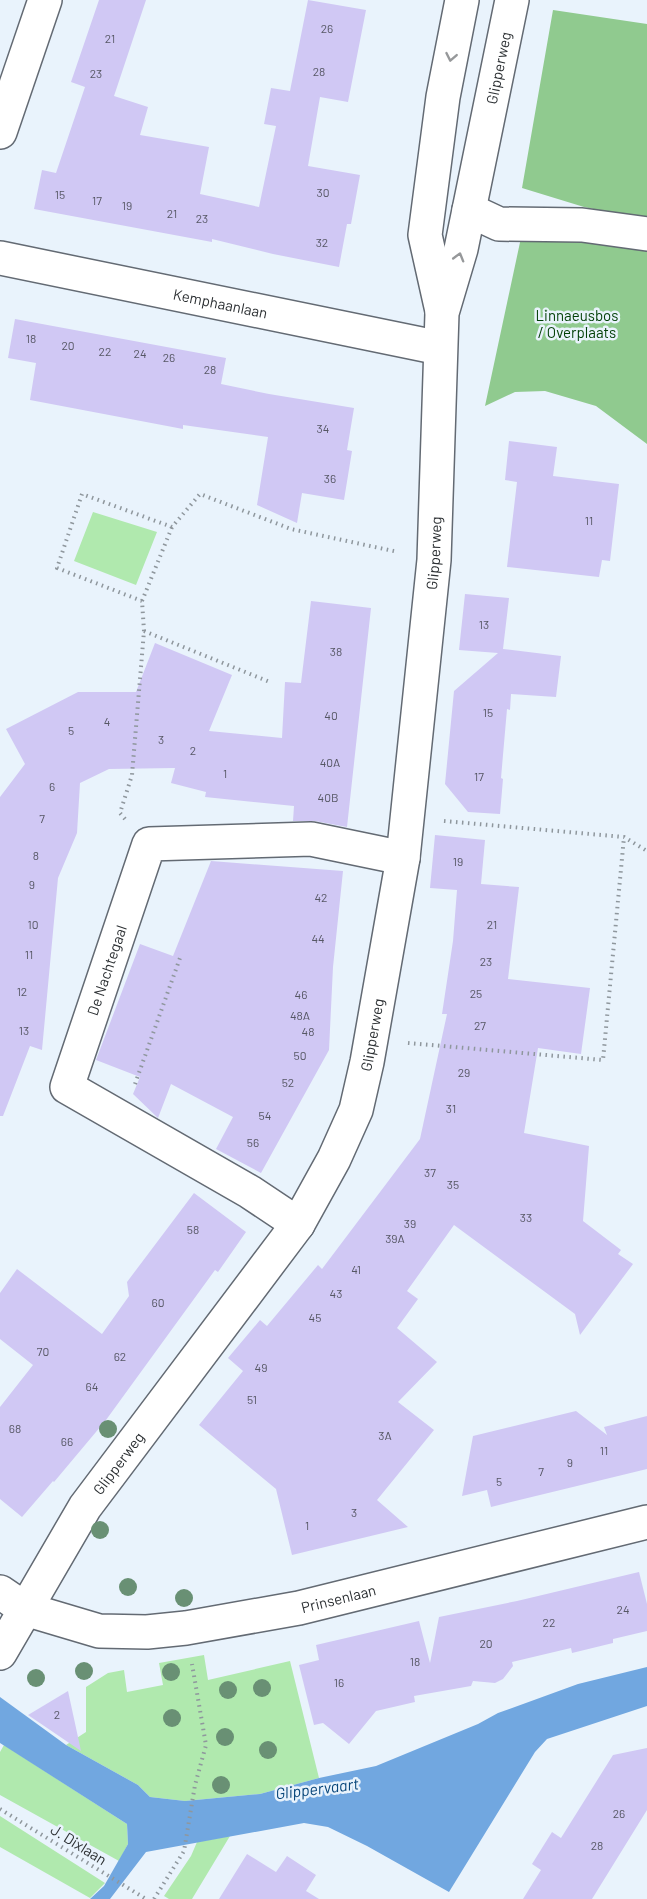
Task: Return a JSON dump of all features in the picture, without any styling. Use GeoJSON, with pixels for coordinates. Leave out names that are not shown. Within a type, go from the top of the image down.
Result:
{"type":"FeatureCollection","features":[{"type":"Feature","properties":{"kind":"street","name":"Glipperweg"},"geometry":{"type":"LineString","coordinates":[[0,1653],[12,1600],[298,1224],[334,1159],[356,1110],[371,1040],[403,858],[434,560],[442,313],[425,235],[443,97],[462,0]]}},
{"type":"Feature","properties":{"kind":"street","name":"Glipperweg"},"geometry":{"type":"LineString","coordinates":[[442,313],[461,249],[512,0]]}},
{"type":"Feature","properties":{"kind":"street"},"geometry":{"type":"LineString","coordinates":[[0,132],[42,1]]}},
{"type":"Feature","properties":{"kind":"street"},"geometry":{"type":"LineString","coordinates":[[469,210],[499,224],[582,225],[647,234]]}},
{"type":"Feature","properties":{"kind":"street","name":"Kemphaanlaan"},"geometry":{"type":"LineString","coordinates":[[0,258],[441,348]]}},
{"type":"Feature","properties":{"kind":"street"},"geometry":{"type":"LineString","coordinates":[[149,844],[311,840],[403,858]]}},
{"type":"Feature","properties":{"kind":"street","name":"De Nachtegaal"},"geometry":{"type":"LineString","coordinates":[[149,844],[68,1087],[250,1191],[298,1224]]}},
{"type":"Feature","properties":{"kind":"street","name":"Prinsenlaan"},"geometry":{"type":"LineString","coordinates":[[12,1600],[99,1631],[147,1632],[186,1628],[299,1608],[647,1522]]}},
{"type":"Feature","properties":{"kind":"path"},"geometry":{"type":"LineString","coordinates":[[142,601],[57,568],[82,494],[172,527]]}},
{"type":"Feature","properties":{"kind":"path"},"geometry":{"type":"LineString","coordinates":[[149,844],[120,813],[132,775],[144,631],[142,601],[172,527],[200,494],[291,529],[434,560]]}},
{"type":"Feature","properties":{"kind":"path"},"geometry":{"type":"LineString","coordinates":[[144,631],[270,682]]}},
{"type":"Feature","properties":{"kind":"path"},"geometry":{"type":"LineString","coordinates":[[407,818],[624,837],[647,851]]}},
{"type":"Feature","properties":{"kind":"path"},"geometry":{"type":"LineString","coordinates":[[371,1040],[603,1060],[624,837]]}},
{"type":"Feature","properties":{"kind":"path"},"geometry":{"type":"LineString","coordinates":[[122,1118],[180,958]]}},
{"type":"Feature","properties":{"kind":"path"},"geometry":{"type":"LineString","coordinates":[[154,1899],[184,1851],[195,1785],[206,1745],[186,1628]]}},
{"type":"Feature","properties":{"kind":"path","name":"J. Dixlaan"},"geometry":{"type":"LineString","coordinates":[[0,1809],[146,1899]]}},
{"type":"Feature","properties":{"kind":"green space"},"geometry":{"type":"Polygon","coordinates":[[[553,10],[647,24],[647,220],[584,207],[522,188],[553,10]]]}},
{"type":"Feature","properties":{"kind":"green space","name":"Linnaeusbos / Overplaats"},"geometry":{"type":"Polygon","coordinates":[[[522,233],[647,243],[647,444],[596,406],[545,391],[515,392],[485,406],[522,233]]]}},
{"type":"Feature","properties":{"kind":"green space"},"geometry":{"type":"Polygon","coordinates":[[[93,512],[157,532],[136,585],[74,561],[93,512]]]}},
{"type":"Feature","properties":{"kind":"green space"},"geometry":{"type":"Polygon","coordinates":[[[204,1655],[208,1680],[290,1661],[319,1778],[260,1794],[185,1801],[150,1797],[138,1785],[66,1745],[86,1732],[86,1687],[108,1673],[124,1670],[127,1692],[163,1685],[159,1663],[204,1655]]]}},
{"type":"Feature","properties":{"kind":"green space"},"geometry":{"type":"Polygon","coordinates":[[[4,1745],[127,1824],[128,1844],[119,1861],[0,1795],[0,1752],[4,1745]]]}},
{"type":"Feature","properties":{"kind":"green space"},"geometry":{"type":"Polygon","coordinates":[[[0,1816],[105,1883],[90,1898],[0,1847],[0,1816]]]}},
{"type":"Feature","properties":{"kind":"green space"},"geometry":{"type":"Polygon","coordinates":[[[230,1836],[192,1899],[169,1899],[164,1896],[191,1856],[197,1842],[230,1836]]]}},
{"type":"Feature","properties":{"kind":"water","name":"Glippervaart"},"geometry":{"type":"Polygon","coordinates":[[[647,1667],[647,1706],[547,1739],[535,1752],[449,1892],[328,1827],[304,1823],[146,1852],[110,1899],[90,1899],[104,1886],[128,1844],[127,1824],[0,1743],[0,1697],[66,1745],[138,1785],[150,1797],[185,1801],[260,1794],[376,1766],[478,1724],[498,1713],[578,1684],[647,1667]]]}},
{"type":"Feature","properties":{"kind":"building"},"geometry":{"type":"Polygon","coordinates":[[[99,0],[146,0],[114,96],[148,107],[140,135],[209,147],[200,194],[259,207],[276,126],[264,124],[271,88],[290,91],[308,0],[366,10],[348,102],[320,97],[308,166],[360,175],[351,224],[347,224],[339,267],[212,239],[212,242],[34,209],[42,170],[56,173],[85,87],[71,82],[99,0]]]}},
{"type":"Feature","properties":{"kind":"building"},"geometry":{"type":"Polygon","coordinates":[[[15,319],[226,358],[221,384],[354,408],[347,450],[352,451],[344,500],[302,493],[297,523],[257,505],[268,437],[183,425],[183,429],[30,400],[36,363],[8,358],[15,319]]]}},
{"type":"Feature","properties":{"kind":"building"},"geometry":{"type":"Polygon","coordinates":[[[509,441],[557,447],[553,476],[619,484],[610,561],[602,560],[599,577],[507,567],[517,482],[505,480],[509,441]]]}},
{"type":"Feature","properties":{"kind":"building"},"geometry":{"type":"Polygon","coordinates":[[[465,594],[509,598],[503,649],[561,656],[556,697],[511,694],[510,710],[507,709],[500,814],[468,812],[445,784],[454,691],[498,653],[459,650],[465,594]]]}},
{"type":"Feature","properties":{"kind":"building"},"geometry":{"type":"Polygon","coordinates":[[[311,601],[371,608],[347,827],[315,821],[293,821],[294,806],[205,797],[206,792],[171,783],[175,768],[109,769],[80,783],[77,833],[58,878],[42,1050],[30,1046],[3,1116],[0,1116],[0,797],[25,764],[6,729],[78,692],[136,692],[155,643],[232,675],[209,731],[282,738],[285,682],[301,683],[311,601]]]}},
{"type":"Feature","properties":{"kind":"building"},"geometry":{"type":"Polygon","coordinates":[[[435,835],[485,840],[481,884],[519,887],[508,979],[590,988],[581,1054],[538,1048],[524,1133],[589,1146],[583,1221],[621,1250],[618,1254],[633,1264],[580,1335],[575,1314],[454,1225],[407,1291],[418,1299],[397,1328],[437,1362],[398,1402],[434,1430],[377,1500],[408,1527],[292,1555],[276,1489],[199,1425],[243,1371],[228,1358],[260,1320],[267,1326],[318,1265],[322,1269],[420,1139],[447,1014],[442,1014],[453,941],[457,890],[430,888],[435,835]]]}},
{"type":"Feature","properties":{"kind":"building"},"geometry":{"type":"Polygon","coordinates":[[[211,861],[343,871],[333,967],[329,1050],[261,1173],[216,1149],[233,1117],[171,1084],[158,1118],[133,1094],[140,1077],[96,1060],[140,944],[173,956],[211,861]]]}},
{"type":"Feature","properties":{"kind":"building"},"geometry":{"type":"Polygon","coordinates":[[[194,1193],[246,1232],[218,1272],[215,1270],[106,1420],[22,1517],[0,1499],[0,1407],[33,1365],[0,1339],[0,1293],[17,1269],[102,1334],[129,1296],[127,1282],[194,1193]]]}},
{"type":"Feature","properties":{"kind":"building"},"geometry":{"type":"Polygon","coordinates":[[[576,1411],[607,1435],[604,1427],[647,1416],[647,1469],[491,1507],[487,1490],[462,1496],[473,1436],[576,1411]]]}},
{"type":"Feature","properties":{"kind":"building"},"geometry":{"type":"Polygon","coordinates":[[[639,1572],[647,1604],[647,1631],[613,1639],[613,1643],[572,1653],[571,1648],[512,1662],[513,1666],[503,1679],[495,1683],[473,1681],[471,1686],[414,1696],[415,1702],[376,1711],[349,1744],[323,1723],[314,1725],[299,1665],[319,1660],[316,1645],[419,1621],[430,1663],[439,1617],[639,1572]]]}},
{"type":"Feature","properties":{"kind":"building"},"geometry":{"type":"Polygon","coordinates":[[[68,1691],[81,1751],[28,1715],[68,1691]]]}},
{"type":"Feature","properties":{"kind":"building"},"geometry":{"type":"Polygon","coordinates":[[[647,1748],[647,1810],[592,1899],[523,1899],[541,1870],[532,1864],[552,1832],[561,1838],[613,1755],[647,1748]]]}},
{"type":"Feature","properties":{"kind":"building"},"geometry":{"type":"Polygon","coordinates":[[[247,1854],[276,1872],[287,1856],[316,1875],[306,1891],[319,1899],[219,1899],[247,1854]]]}}]}
